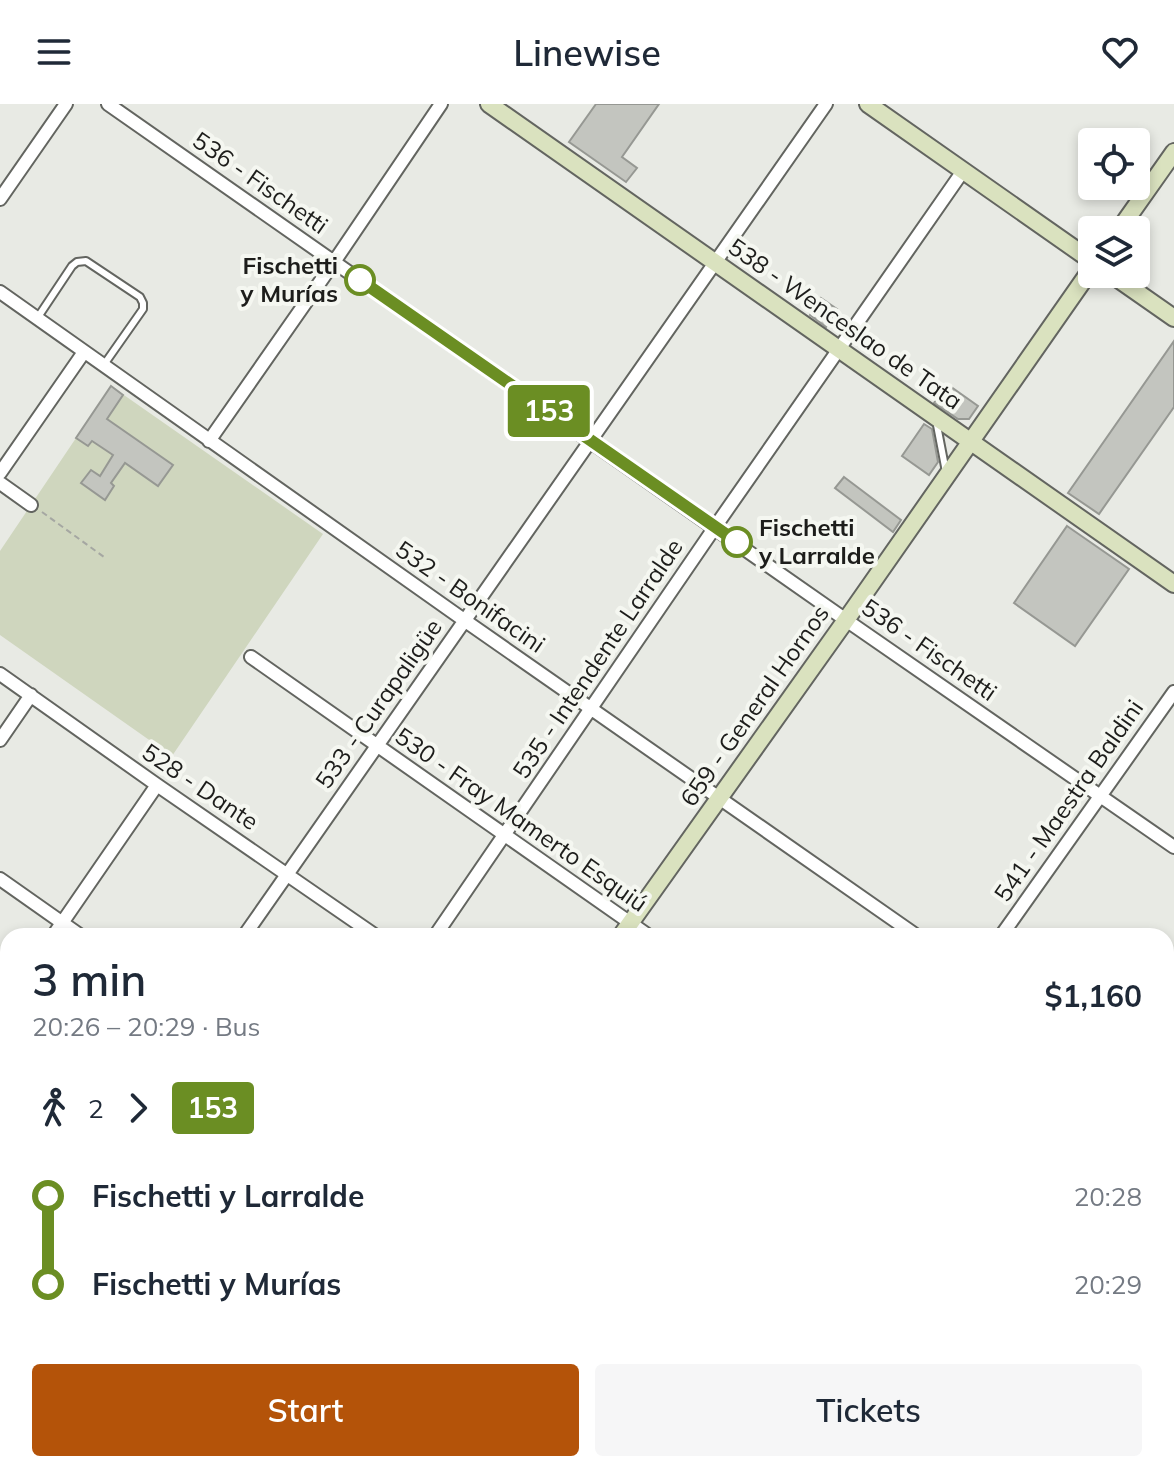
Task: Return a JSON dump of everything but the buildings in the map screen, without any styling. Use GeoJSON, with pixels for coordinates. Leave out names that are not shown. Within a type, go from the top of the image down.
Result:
{"type":"FeatureCollection","features":[{"type":"Feature","properties":{"kind":"street"},"geometry":{"type":"LineString","coordinates":[[0,199],[66,104]]}},
{"type":"Feature","properties":{"kind":"street","name":"536 - Fischetti"},"geometry":{"type":"LineString","coordinates":[[108,104],[1174,847]]}},
{"type":"Feature","properties":{"kind":"street"},"geometry":{"type":"LineString","coordinates":[[209,441],[441,104]]}},
{"type":"Feature","properties":{"kind":"street","name":"538 - Wenceslao de Tata"},"geometry":{"type":"LineString","coordinates":[[489,104],[1174,584]]}},
{"type":"Feature","properties":{"kind":"street","name":"533 - Curapaligüe"},"geometry":{"type":"LineString","coordinates":[[250,928],[826,104]]}},
{"type":"Feature","properties":{"kind":"street"},"geometry":{"type":"LineString","coordinates":[[868,104],[1078,251]]}},
{"type":"Feature","properties":{"kind":"street"},"geometry":{"type":"LineString","coordinates":[[1129,216],[1174,152]]}},
{"type":"Feature","properties":{"kind":"street","name":"535 - Intendente Larralde"},"geometry":{"type":"LineString","coordinates":[[440,928],[963,171]]}},
{"type":"Feature","properties":{"kind":"street","name":"659 - General Hornos"},"geometry":{"type":"LineString","coordinates":[[627,928],[1078,288]]}},
{"type":"Feature","properties":{"kind":"street"},"geometry":{"type":"LineString","coordinates":[[1131,288],[1174,318]]}},
{"type":"Feature","properties":{"kind":"street","name":"532 - Bonifacini"},"geometry":{"type":"LineString","coordinates":[[0,292],[906,928]]}},
{"type":"Feature","properties":{"kind":"street"},"geometry":{"type":"LineString","coordinates":[[0,473],[84,352]]}},
{"type":"Feature","properties":{"kind":"street"},"geometry":{"type":"LineString","coordinates":[[0,483],[31,505]]}},
{"type":"Feature","properties":{"kind":"street","name":"530 - Fray Mamerto Esquiú"},"geometry":{"type":"LineString","coordinates":[[251,657],[504,834],[623,928]]}},
{"type":"Feature","properties":{"kind":"street","name":"528 - Dante"},"geometry":{"type":"LineString","coordinates":[[0,674],[365,928]]}},
{"type":"Feature","properties":{"kind":"street","name":"541 - Maestra Baldini"},"geometry":{"type":"LineString","coordinates":[[1007,928],[1174,692]]}},
{"type":"Feature","properties":{"kind":"street"},"geometry":{"type":"LineString","coordinates":[[0,740],[31,695]]}},
{"type":"Feature","properties":{"kind":"street"},"geometry":{"type":"LineString","coordinates":[[59,928],[157,785]]}},
{"type":"Feature","properties":{"kind":"street"},"geometry":{"type":"LineString","coordinates":[[0,879],[69,928]]}},
{"type":"Feature","properties":{"kind":"lane"},"geometry":{"type":"LineString","coordinates":[[37,319],[72,266],[82,260],[140,297],[143,309],[103,366]]}},
{"type":"Feature","properties":{"kind":"lane"},"geometry":{"type":"LineString","coordinates":[[935,417],[947,476]]}},
{"type":"Feature","properties":{"kind":"path"},"geometry":{"type":"LineString","coordinates":[[31,505],[104,557]]}},
{"type":"Feature","properties":{"kind":"green space"},"geometry":{"type":"Polygon","coordinates":[[[111,386],[323,534],[172,756],[0,635],[0,551],[111,386]]]}},
{"type":"Feature","properties":{"kind":"bus line","name":"153"},"geometry":{"type":"LineString","coordinates":[[360,280],[737,542]]}},
{"type":"Feature","properties":{"kind":"place","name":"Fischetti y Murías"},"geometry":{"type":"Point","coordinates":[360,280]}},
{"type":"Feature","properties":{"kind":"place","name":"Fischetti y Larralde"},"geometry":{"type":"Point","coordinates":[737,542]}}]}
